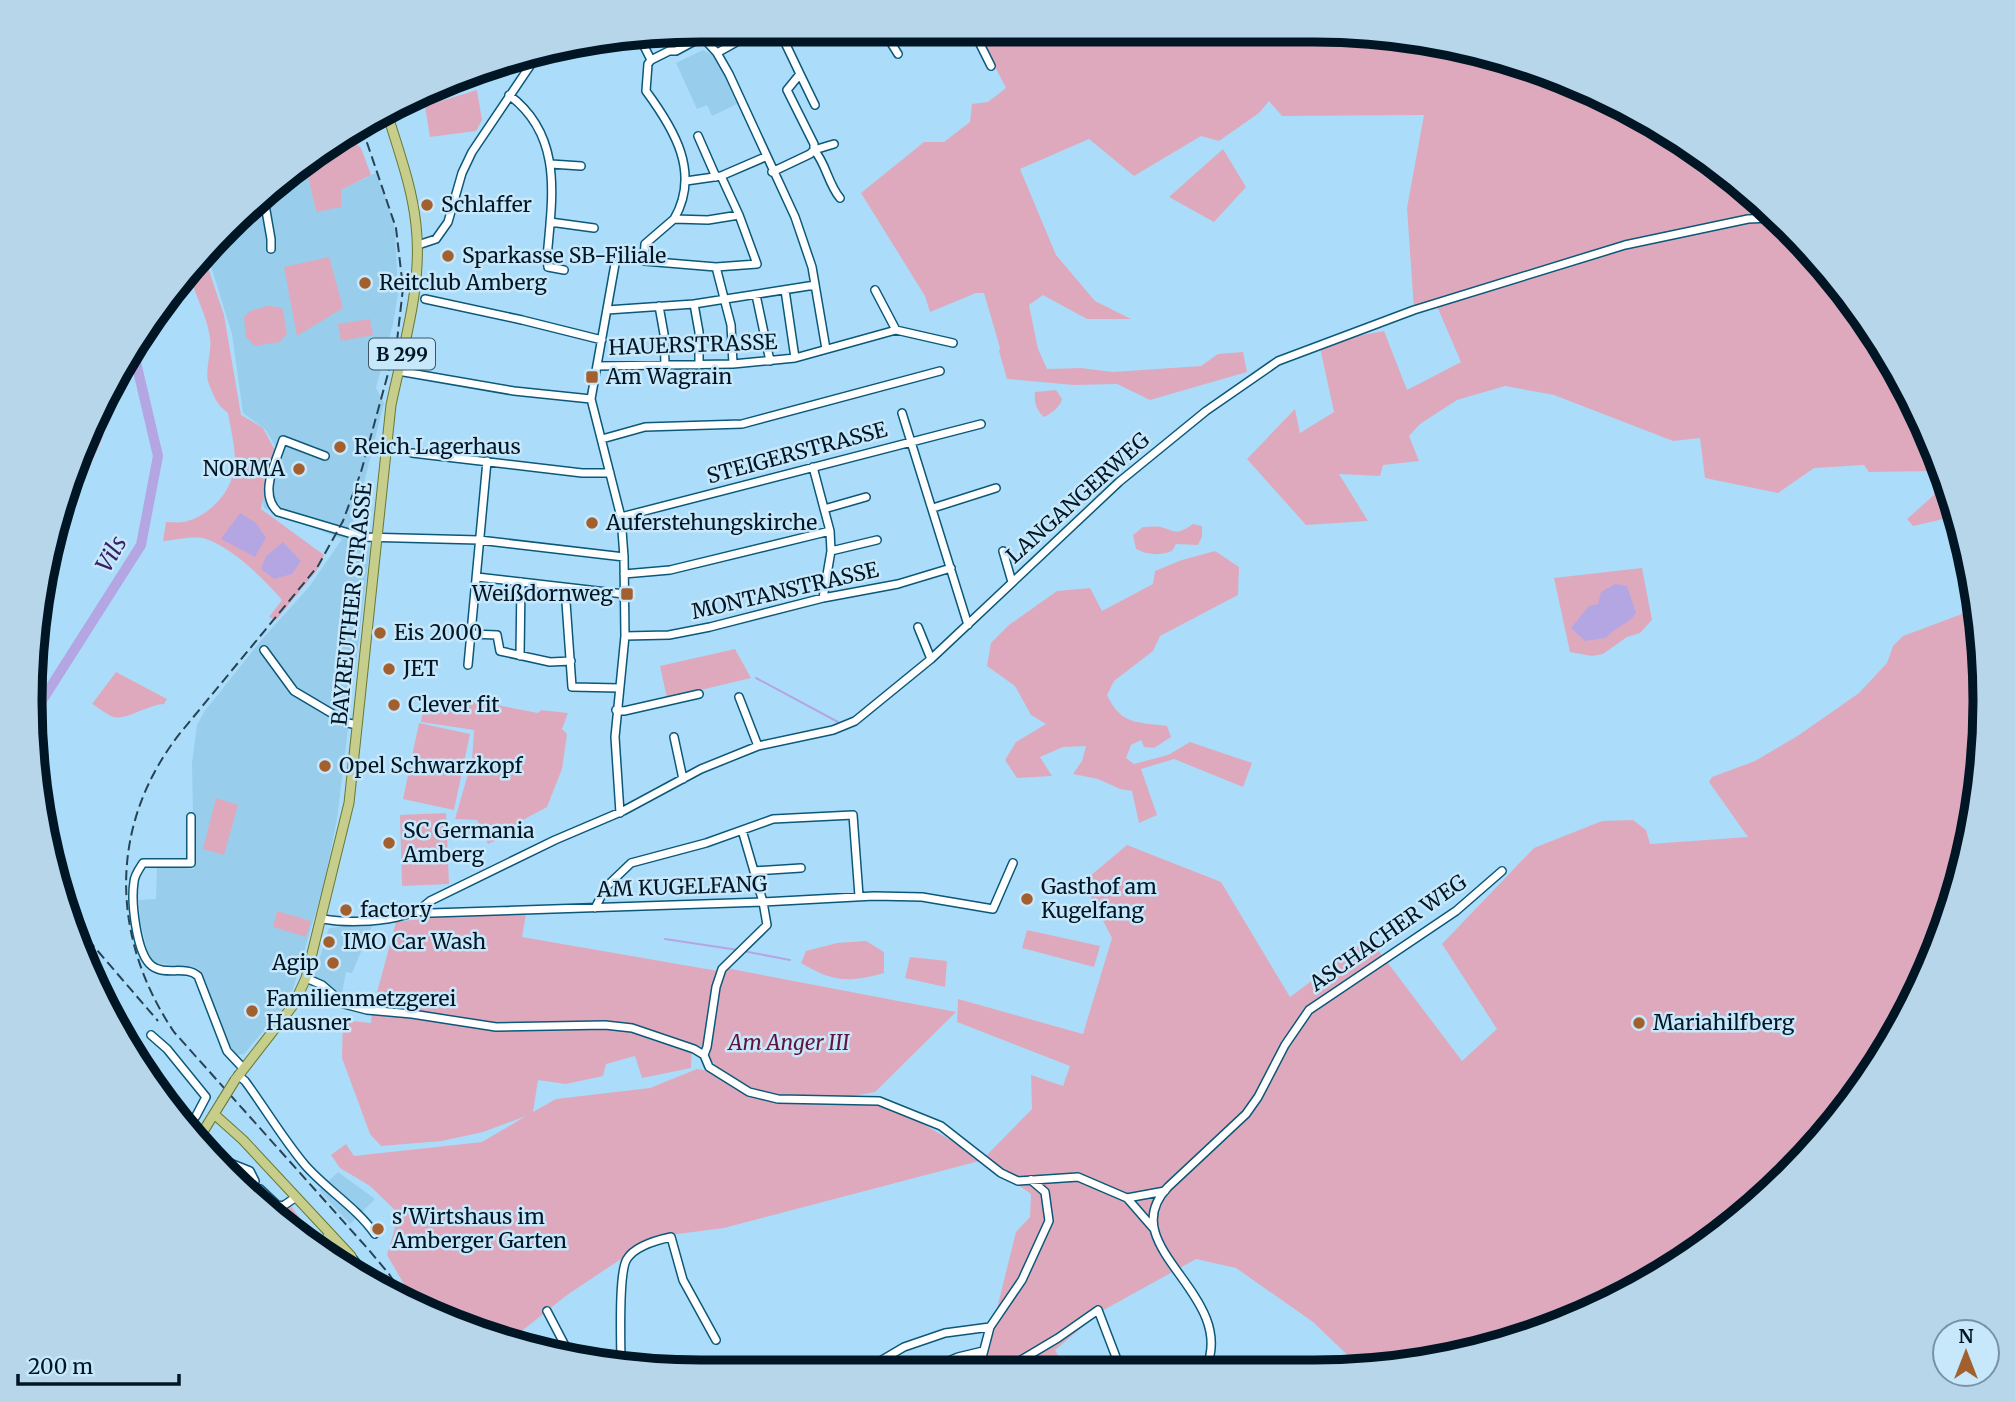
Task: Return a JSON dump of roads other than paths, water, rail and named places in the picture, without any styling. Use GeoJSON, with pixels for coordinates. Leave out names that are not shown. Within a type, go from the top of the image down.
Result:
{"type":"FeatureCollection","features":[{"type":"Feature","properties":{"kind":"main road","name":"BAYREUTHER STRASSE"},"geometry":{"type":"LineString","coordinates":[[214,1114],[239,1075],[294,1004],[306,978],[348,811],[391,405],[412,303],[418,245],[410,186],[389,121]]}},
{"type":"Feature","properties":{"kind":"main road","name":"B 299"},"geometry":{"type":"LineString","coordinates":[[203,1133],[214,1114]]}},
{"type":"Feature","properties":{"kind":"main road"},"geometry":{"type":"LineString","coordinates":[[214,1114],[243,1140],[351,1256]]}},
{"type":"Feature","properties":{"kind":"main road"},"geometry":{"type":"LineString","coordinates":[[324,1228],[335,1249]]}},
{"type":"Feature","properties":{"kind":"street"},"geometry":{"type":"LineString","coordinates":[[688,42],[677,51],[668,51],[648,64],[646,91],[670,123],[681,151],[686,181],[681,208],[674,219],[645,244],[643,261],[716,267],[757,264],[739,215],[698,136]]}},
{"type":"Feature","properties":{"kind":"street"},"geometry":{"type":"LineString","coordinates":[[707,42],[717,52],[795,217],[812,267],[826,349]]}},
{"type":"Feature","properties":{"kind":"street"},"geometry":{"type":"LineString","coordinates":[[717,52],[736,42]]}},
{"type":"Feature","properties":{"kind":"street"},"geometry":{"type":"LineString","coordinates":[[785,42],[815,105]]}},
{"type":"Feature","properties":{"kind":"street"},"geometry":{"type":"LineString","coordinates":[[890,42],[898,54]]}},
{"type":"Feature","properties":{"kind":"street"},"geometry":{"type":"LineString","coordinates":[[980,42],[991,66]]}},
{"type":"Feature","properties":{"kind":"street"},"geometry":{"type":"LineString","coordinates":[[643,45],[651,60]]}},
{"type":"Feature","properties":{"kind":"street"},"geometry":{"type":"LineString","coordinates":[[418,245],[436,239],[448,222],[462,173],[472,152],[531,64]]}},
{"type":"Feature","properties":{"kind":"street"},"geometry":{"type":"LineString","coordinates":[[800,74],[787,90],[833,190],[840,198]]}},
{"type":"Feature","properties":{"kind":"street"},"geometry":{"type":"LineString","coordinates":[[509,95],[526,108],[548,148],[551,164],[548,267],[564,270]]}},
{"type":"Feature","properties":{"kind":"street"},"geometry":{"type":"LineString","coordinates":[[772,172],[814,150],[834,144]]}},
{"type":"Feature","properties":{"kind":"street"},"geometry":{"type":"LineString","coordinates":[[686,181],[718,176],[765,156]]}},
{"type":"Feature","properties":{"kind":"street"},"geometry":{"type":"LineString","coordinates":[[551,164],[581,166]]}},
{"type":"Feature","properties":{"kind":"street"},"geometry":{"type":"LineString","coordinates":[[265,207],[271,249]]}},
{"type":"Feature","properties":{"kind":"street"},"geometry":{"type":"LineString","coordinates":[[674,219],[708,220],[739,215]]}},
{"type":"Feature","properties":{"kind":"street","name":"LANGANGERWEG"},"geometry":{"type":"LineString","coordinates":[[419,910],[430,901],[555,840],[620,813],[683,779],[758,746],[833,730],[855,721],[931,659],[1119,482],[1168,440],[1278,360],[1388,319],[1625,244],[1762,218]]}},
{"type":"Feature","properties":{"kind":"street"},"geometry":{"type":"LineString","coordinates":[[550,222],[594,228]]}},
{"type":"Feature","properties":{"kind":"street"},"geometry":{"type":"LineString","coordinates":[[615,264],[591,399],[621,517],[624,556],[625,636],[616,710],[615,755],[620,813]]}},
{"type":"Feature","properties":{"kind":"street"},"geometry":{"type":"LineString","coordinates":[[716,267],[731,325],[733,364]]}},
{"type":"Feature","properties":{"kind":"street"},"geometry":{"type":"LineString","coordinates":[[608,306],[694,304],[815,285]]}},
{"type":"Feature","properties":{"kind":"street"},"geometry":{"type":"LineString","coordinates":[[785,290],[795,358]]}},
{"type":"Feature","properties":{"kind":"street"},"geometry":{"type":"LineString","coordinates":[[875,290],[896,330]]}},
{"type":"Feature","properties":{"kind":"street"},"geometry":{"type":"LineString","coordinates":[[756,295],[770,360]]}},
{"type":"Feature","properties":{"kind":"street"},"geometry":{"type":"LineString","coordinates":[[425,299],[602,340]]}},
{"type":"Feature","properties":{"kind":"street"},"geometry":{"type":"LineString","coordinates":[[694,304],[699,332],[699,365]]}},
{"type":"Feature","properties":{"kind":"street"},"geometry":{"type":"LineString","coordinates":[[659,306],[664,334],[665,365]]}},
{"type":"Feature","properties":{"kind":"street","name":"HAUERSTRASSE"},"geometry":{"type":"LineString","coordinates":[[597,366],[733,364],[795,358],[883,331],[896,330],[953,343]]}},
{"type":"Feature","properties":{"kind":"street"},"geometry":{"type":"LineString","coordinates":[[398,371],[514,391],[591,399]]}},
{"type":"Feature","properties":{"kind":"street"},"geometry":{"type":"LineString","coordinates":[[602,439],[645,426],[742,424],[940,371]]}},
{"type":"Feature","properties":{"kind":"street"},"geometry":{"type":"LineString","coordinates":[[902,413],[968,625]]}},
{"type":"Feature","properties":{"kind":"street","name":"STEIGERSTRASSE"},"geometry":{"type":"LineString","coordinates":[[621,517],[982,424]]}},
{"type":"Feature","properties":{"kind":"street"},"geometry":{"type":"LineString","coordinates":[[325,456],[283,440],[269,486],[269,502],[278,512],[362,537],[479,540],[624,556]]}},
{"type":"Feature","properties":{"kind":"street"},"geometry":{"type":"LineString","coordinates":[[412,453],[582,473],[610,473]]}},
{"type":"Feature","properties":{"kind":"street"},"geometry":{"type":"LineString","coordinates":[[468,665],[487,461]]}},
{"type":"Feature","properties":{"kind":"street"},"geometry":{"type":"LineString","coordinates":[[813,467],[830,531],[831,551],[823,598]]}},
{"type":"Feature","properties":{"kind":"street"},"geometry":{"type":"LineString","coordinates":[[933,508],[996,488]]}},
{"type":"Feature","properties":{"kind":"street"},"geometry":{"type":"LineString","coordinates":[[824,509],[866,497]]}},
{"type":"Feature","properties":{"kind":"street"},"geometry":{"type":"LineString","coordinates":[[624,574],[670,570],[830,531]]}},
{"type":"Feature","properties":{"kind":"street"},"geometry":{"type":"LineString","coordinates":[[831,551],[877,540]]}},
{"type":"Feature","properties":{"kind":"street","name":"LANGANGERWEG"},"geometry":{"type":"LineString","coordinates":[[1003,551],[1012,582]]}},
{"type":"Feature","properties":{"kind":"street","name":"MONTANSTRASSE"},"geometry":{"type":"LineString","coordinates":[[625,636],[669,635],[710,627],[823,598],[898,584],[951,568]]}},
{"type":"Feature","properties":{"kind":"street"},"geometry":{"type":"LineString","coordinates":[[477,577],[624,594]]}},
{"type":"Feature","properties":{"kind":"street"},"geometry":{"type":"LineString","coordinates":[[520,656],[522,582]]}},
{"type":"Feature","properties":{"kind":"street"},"geometry":{"type":"LineString","coordinates":[[565,588],[572,687],[619,688]]}},
{"type":"Feature","properties":{"kind":"street"},"geometry":{"type":"LineString","coordinates":[[918,627],[931,659]]}},
{"type":"Feature","properties":{"kind":"street"},"geometry":{"type":"LineString","coordinates":[[471,634],[497,635],[500,651],[550,662],[571,661]]}},
{"type":"Feature","properties":{"kind":"street"},"geometry":{"type":"LineString","coordinates":[[264,650],[293,691],[356,725]]}},
{"type":"Feature","properties":{"kind":"street"},"geometry":{"type":"LineString","coordinates":[[616,710],[624,711],[699,694]]}},
{"type":"Feature","properties":{"kind":"street"},"geometry":{"type":"LineString","coordinates":[[738,697],[758,746]]}},
{"type":"Feature","properties":{"kind":"street"},"geometry":{"type":"LineString","coordinates":[[674,737],[683,779]]}},
{"type":"Feature","properties":{"kind":"street"},"geometry":{"type":"LineString","coordinates":[[595,908],[606,887],[631,863],[706,843],[773,819],[853,815],[859,896]]}},
{"type":"Feature","properties":{"kind":"street"},"geometry":{"type":"LineString","coordinates":[[191,817],[191,863],[143,863],[134,880],[134,916],[144,954],[150,965],[158,969],[189,971],[198,976],[239,1075],[305,1164],[365,1220],[374,1234]]}},
{"type":"Feature","properties":{"kind":"street"},"geometry":{"type":"LineString","coordinates":[[704,1055],[716,987],[723,969],[767,925],[742,830]]}},
{"type":"Feature","properties":{"kind":"street","name":"AM KUGELFANG"},"geometry":{"type":"LineString","coordinates":[[323,919],[397,917],[419,910],[431,913],[595,908],[859,896],[922,897],[993,909],[1013,863]]}},
{"type":"Feature","properties":{"kind":"street"},"geometry":{"type":"LineString","coordinates":[[754,871],[801,868]]}},
{"type":"Feature","properties":{"kind":"street","name":"ASCHACHER WEG"},"geometry":{"type":"LineString","coordinates":[[1154,1229],[1154,1212],[1165,1191],[1246,1114],[1285,1045],[1309,1010],[1456,911],[1502,871]]}},
{"type":"Feature","properties":{"kind":"street"},"geometry":{"type":"LineString","coordinates":[[306,978],[322,985],[337,998],[356,1008],[496,1027],[605,1025],[632,1028],[694,1049],[704,1055],[709,1067],[749,1092],[778,1099],[879,1101],[941,1126],[1001,1173],[1018,1181],[1078,1177],[1127,1198],[1154,1229],[1164,1254],[1208,1317],[1210,1360]]}},
{"type":"Feature","properties":{"kind":"street"},"geometry":{"type":"LineString","coordinates":[[150,1035],[167,1049],[206,1097],[193,1120]]}},
{"type":"Feature","properties":{"kind":"street"},"geometry":{"type":"LineString","coordinates":[[232,1164],[250,1171],[254,1185]]}},
{"type":"Feature","properties":{"kind":"street"},"geometry":{"type":"LineString","coordinates":[[981,1360],[990,1327],[1022,1280],[1049,1222],[1045,1192],[1049,1185],[1059,1178]]}},
{"type":"Feature","properties":{"kind":"street"},"geometry":{"type":"LineString","coordinates":[[1031,1180],[1045,1192]]}},
{"type":"Feature","properties":{"kind":"street"},"geometry":{"type":"LineString","coordinates":[[1127,1198],[1165,1191]]}},
{"type":"Feature","properties":{"kind":"street"},"geometry":{"type":"LineString","coordinates":[[265,1195],[277,1205],[283,1206],[296,1197]]}},
{"type":"Feature","properties":{"kind":"street"},"geometry":{"type":"LineString","coordinates":[[621,1355],[621,1308],[627,1257],[654,1241],[671,1237],[683,1280],[716,1340]]}},
{"type":"Feature","properties":{"kind":"street"},"geometry":{"type":"LineString","coordinates":[[351,1256],[356,1262]]}},
{"type":"Feature","properties":{"kind":"street"},"geometry":{"type":"LineString","coordinates":[[1021,1360],[1098,1310],[1116,1357],[1115,1360]]}},
{"type":"Feature","properties":{"kind":"street"},"geometry":{"type":"LineString","coordinates":[[547,1311],[565,1346]]}},
{"type":"Feature","properties":{"kind":"street"},"geometry":{"type":"LineString","coordinates":[[882,1360],[904,1347],[935,1336],[990,1327]]}},
{"type":"Feature","properties":{"kind":"street"},"geometry":{"type":"LineString","coordinates":[[951,1360],[983,1351]]}},
{"type":"Feature","properties":{"kind":"waterway","name":"Vils"},"geometry":{"type":"LineString","coordinates":[[42,701],[141,545],[158,456],[136,362]]}},
{"type":"Feature","properties":{"kind":"waterway"},"geometry":{"type":"LineString","coordinates":[[756,678],[838,722]]}},
{"type":"Feature","properties":{"kind":"waterway"},"geometry":{"type":"LineString","coordinates":[[665,939],[738,950]]}},
{"type":"Feature","properties":{"kind":"waterway"},"geometry":{"type":"LineString","coordinates":[[743,951],[790,960]]}},
{"type":"Feature","properties":{"kind":"railway"},"geometry":{"type":"LineString","coordinates":[[364,134],[396,228],[403,288],[397,341],[361,472],[343,521],[318,566],[181,732],[157,767],[140,804],[130,842],[126,881],[129,920],[138,958],[153,996],[174,1032],[368,1249],[397,1285]]}},
{"type":"Feature","properties":{"kind":"railway"},"geometry":{"type":"LineString","coordinates":[[86,938],[158,1021]]}},
{"type":"Feature","properties":{"kind":"place","name":"Schlaffer"},"geometry":{"type":"Point","coordinates":[427,205]}},
{"type":"Feature","properties":{"kind":"place","name":"Sparkasse SB-Filiale"},"geometry":{"type":"Point","coordinates":[448,256]}},
{"type":"Feature","properties":{"kind":"place","name":"Reitclub Amberg"},"geometry":{"type":"Point","coordinates":[365,283]}},
{"type":"Feature","properties":{"kind":"place","name":"Am Wagrain"},"geometry":{"type":"Point","coordinates":[592,377]}},
{"type":"Feature","properties":{"kind":"place","name":"Reich Lagerhaus"},"geometry":{"type":"Point","coordinates":[340,447]}},
{"type":"Feature","properties":{"kind":"place","name":"NORMA"},"geometry":{"type":"Point","coordinates":[299,469]}},
{"type":"Feature","properties":{"kind":"place","name":"Auferstehungskirche"},"geometry":{"type":"Point","coordinates":[592,523]}},
{"type":"Feature","properties":{"kind":"place","name":"Weißdornweg"},"geometry":{"type":"Point","coordinates":[627,594]}},
{"type":"Feature","properties":{"kind":"place","name":"Eis 2000"},"geometry":{"type":"Point","coordinates":[380,633]}},
{"type":"Feature","properties":{"kind":"place","name":"JET"},"geometry":{"type":"Point","coordinates":[389,669]}},
{"type":"Feature","properties":{"kind":"place","name":"Clever fit"},"geometry":{"type":"Point","coordinates":[394,705]}},
{"type":"Feature","properties":{"kind":"place","name":"Opel Schwarzkopf"},"geometry":{"type":"Point","coordinates":[325,766]}},
{"type":"Feature","properties":{"kind":"place","name":"SC Germania Amberg"},"geometry":{"type":"Point","coordinates":[389,843]}},
{"type":"Feature","properties":{"kind":"place","name":"Gasthof am Kugelfang"},"geometry":{"type":"Point","coordinates":[1027,899]}},
{"type":"Feature","properties":{"kind":"place","name":"factory"},"geometry":{"type":"Point","coordinates":[346,910]}},
{"type":"Feature","properties":{"kind":"place","name":"IMO Car Wash"},"geometry":{"type":"Point","coordinates":[329,942]}},
{"type":"Feature","properties":{"kind":"place","name":"Agip"},"geometry":{"type":"Point","coordinates":[333,963]}},
{"type":"Feature","properties":{"kind":"place","name":"Familienmetzgerei Hausner"},"geometry":{"type":"Point","coordinates":[252,1011]}},
{"type":"Feature","properties":{"kind":"place","name":"Mariahilfberg"},"geometry":{"type":"Point","coordinates":[1639,1023]}},
{"type":"Feature","properties":{"kind":"place","name":"s'Wirtshaus im Amberger Garten"},"geometry":{"type":"Point","coordinates":[378,1229]}},
{"type":"Feature","properties":{"kind":"park label","name":"Am Anger III"},"geometry":{"type":"Point","coordinates":[789,1043]}}]}
